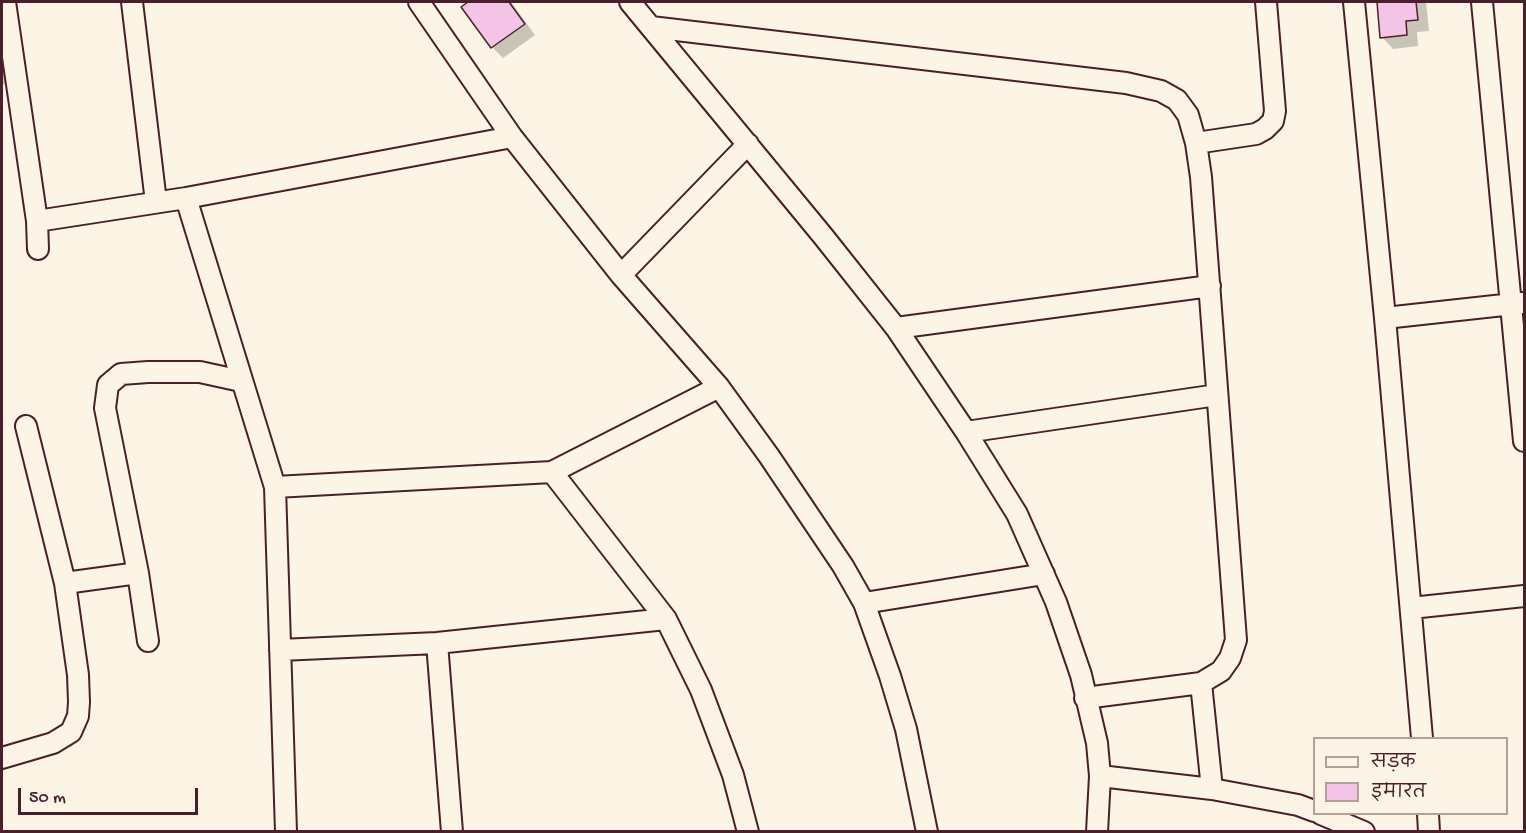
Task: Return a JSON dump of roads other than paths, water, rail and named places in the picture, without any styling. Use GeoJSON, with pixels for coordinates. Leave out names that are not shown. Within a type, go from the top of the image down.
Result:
{"type":"FeatureCollection","features":[{"type":"Feature","properties":{"kind":"street"},"geometry":{"type":"LineString","coordinates":[[5,2],[37,221],[38,249]]}},
{"type":"Feature","properties":{"kind":"street"},"geometry":{"type":"LineString","coordinates":[[132,2],[156,202]]}},
{"type":"Feature","properties":{"kind":"street"},"geometry":{"type":"LineString","coordinates":[[419,2],[512,137],[621,275],[718,387],[769,456],[843,566],[864,603],[890,676],[906,729],[927,831]]}},
{"type":"Feature","properties":{"kind":"street"},"geometry":{"type":"LineString","coordinates":[[630,2],[896,328],[966,432],[1017,514],[1044,574],[1072,650],[1086,698],[1097,742],[1100,776],[1097,831]]}},
{"type":"Feature","properties":{"kind":"street"},"geometry":{"type":"LineString","coordinates":[[1196,143],[1256,134],[1273,121],[1275,111],[1266,2]]}},
{"type":"Feature","properties":{"kind":"street"},"geometry":{"type":"LineString","coordinates":[[1354,2],[1422,737]]}},
{"type":"Feature","properties":{"kind":"street"},"geometry":{"type":"LineString","coordinates":[[1482,2],[1518,303],[1524,441]]}},
{"type":"Feature","properties":{"kind":"street"},"geometry":{"type":"LineString","coordinates":[[651,27],[1126,83],[1161,91],[1177,100],[1188,115],[1196,143],[1210,286],[1236,640],[1230,658],[1221,672],[1202,683],[1086,698]]}},
{"type":"Feature","properties":{"kind":"street"},"geometry":{"type":"LineString","coordinates":[[37,221],[186,198],[512,137]]}},
{"type":"Feature","properties":{"kind":"street"},"geometry":{"type":"LineString","coordinates":[[621,275],[748,144]]}},
{"type":"Feature","properties":{"kind":"street"},"geometry":{"type":"LineString","coordinates":[[186,198],[275,487],[286,831]]}},
{"type":"Feature","properties":{"kind":"street"},"geometry":{"type":"LineString","coordinates":[[896,328],[1210,286]]}},
{"type":"Feature","properties":{"kind":"street"},"geometry":{"type":"LineString","coordinates":[[1384,318],[1518,303]]}},
{"type":"Feature","properties":{"kind":"street"},"geometry":{"type":"LineString","coordinates":[[148,641],[138,573],[105,408],[108,385],[121,374],[148,372],[200,372],[241,381]]}},
{"type":"Feature","properties":{"kind":"street"},"geometry":{"type":"LineString","coordinates":[[275,487],[552,472],[718,387]]}},
{"type":"Feature","properties":{"kind":"street"},"geometry":{"type":"LineString","coordinates":[[966,432],[1217,395]]}},
{"type":"Feature","properties":{"kind":"street"},"geometry":{"type":"LineString","coordinates":[[2,758],[53,743],[71,732],[78,716],[78,675],[65,583],[26,426]]}},
{"type":"Feature","properties":{"kind":"street"},"geometry":{"type":"LineString","coordinates":[[552,472],[666,619],[701,690],[733,775],[748,831]]}},
{"type":"Feature","properties":{"kind":"street"},"geometry":{"type":"LineString","coordinates":[[65,583],[138,573]]}},
{"type":"Feature","properties":{"kind":"street"},"geometry":{"type":"LineString","coordinates":[[864,603],[1044,574]]}},
{"type":"Feature","properties":{"kind":"street"},"geometry":{"type":"LineString","coordinates":[[1411,608],[1524,596]]}},
{"type":"Feature","properties":{"kind":"street"},"geometry":{"type":"LineString","coordinates":[[280,651],[437,643],[666,619]]}},
{"type":"Feature","properties":{"kind":"street"},"geometry":{"type":"LineString","coordinates":[[437,643],[452,831]]}},
{"type":"Feature","properties":{"kind":"street"},"geometry":{"type":"LineString","coordinates":[[1202,683],[1212,789]]}},
{"type":"Feature","properties":{"kind":"street"},"geometry":{"type":"LineString","coordinates":[[1100,776],[1212,789],[1298,805],[1313,811]]}},
{"type":"Feature","properties":{"kind":"street"},"geometry":{"type":"LineString","coordinates":[[1326,815],[1364,831]]}},
{"type":"Feature","properties":{"kind":"street"},"geometry":{"type":"LineString","coordinates":[[1428,815],[1429,831]]}}]}
